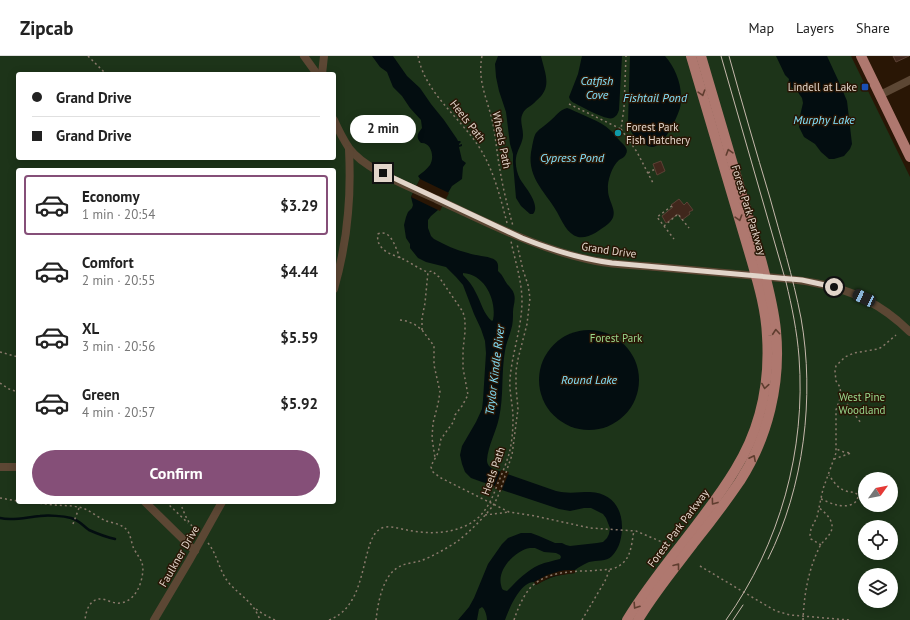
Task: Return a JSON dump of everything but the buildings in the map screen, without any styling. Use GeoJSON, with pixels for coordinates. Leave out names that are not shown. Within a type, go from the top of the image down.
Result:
{"type":"FeatureCollection","features":[{"type":"Feature","properties":{"kind":"main road","name":"Forest Park Parkway"},"geometry":{"type":"LineString","coordinates":[[627,620],[650,586],[714,502],[736,469],[748,446],[759,416],[767,377],[767,335],[760,291],[691,56]]}},
{"type":"Feature","properties":{"kind":"main road","name":"Forest Park Parkway"},"geometry":{"type":"LineString","coordinates":[[638,620],[651,600],[743,475],[759,445],[769,417],[776,378],[777,345],[772,302],[762,263],[701,56]]}},
{"type":"Feature","properties":{"kind":"main road"},"geometry":{"type":"LineString","coordinates":[[861,56],[910,157]]}},
{"type":"Feature","properties":{"kind":"street"},"geometry":{"type":"LineString","coordinates":[[304,56],[316,72]]}},
{"type":"Feature","properties":{"kind":"street"},"geometry":{"type":"LineString","coordinates":[[322,72],[324,56]]}},
{"type":"Feature","properties":{"kind":"street"},"geometry":{"type":"LineString","coordinates":[[880,95],[910,80]]}},
{"type":"Feature","properties":{"kind":"street","name":"Grand Drive"},"geometry":{"type":"LineString","coordinates":[[336,124],[349,148],[371,167],[415,189],[545,248],[598,261],[802,280],[834,287],[864,298],[878,306],[910,332]]}},
{"type":"Feature","properties":{"kind":"street"},"geometry":{"type":"LineString","coordinates":[[336,281],[343,254],[348,214],[350,192],[349,148]]}},
{"type":"Feature","properties":{"kind":"street"},"geometry":{"type":"LineString","coordinates":[[0,467],[16,467]]}},
{"type":"Feature","properties":{"kind":"street"},"geometry":{"type":"LineString","coordinates":[[147,504],[195,551]]}},
{"type":"Feature","properties":{"kind":"street","name":"Faulkner Drive"},"geometry":{"type":"LineString","coordinates":[[154,620],[221,504]]}},
{"type":"Feature","properties":{"kind":"path"},"geometry":{"type":"LineString","coordinates":[[88,56],[104,72]]}},
{"type":"Feature","properties":{"kind":"path","name":"Heels Path"},"geometry":{"type":"LineString","coordinates":[[418,56],[421,68],[427,81],[472,136],[483,154],[497,188],[507,223]]}},
{"type":"Feature","properties":{"kind":"path","name":"Wheels Path"},"geometry":{"type":"LineString","coordinates":[[482,56],[480,73],[482,85],[492,122],[500,169],[513,226]]}},
{"type":"Feature","properties":{"kind":"path"},"geometry":{"type":"LineString","coordinates":[[621,129],[624,108],[626,56]]}},
{"type":"Feature","properties":{"kind":"path"},"geometry":{"type":"LineString","coordinates":[[569,104],[621,129],[653,183]]}},
{"type":"Feature","properties":{"kind":"path"},"geometry":{"type":"LineString","coordinates":[[648,173],[655,169]]}},
{"type":"Feature","properties":{"kind":"path"},"geometry":{"type":"LineString","coordinates":[[672,206],[657,217],[674,238]]}},
{"type":"Feature","properties":{"kind":"path"},"geometry":{"type":"LineString","coordinates":[[664,226],[678,214],[688,228]]}},
{"type":"Feature","properties":{"kind":"path"},"geometry":{"type":"LineString","coordinates":[[400,258],[391,237],[382,232],[378,234],[378,242],[382,248],[391,254],[422,270],[428,272],[432,271],[439,277],[463,312],[465,320],[463,362],[468,395],[455,415],[454,421],[441,439],[438,453],[431,467],[433,472],[441,478],[509,512]]}},
{"type":"Feature","properties":{"kind":"path","name":"Heels Path"},"geometry":{"type":"LineString","coordinates":[[329,620],[342,613],[352,600],[359,584],[371,541],[377,531],[385,527],[423,532],[453,530],[473,521],[486,509],[494,494],[509,452],[513,419],[510,384],[511,366],[522,302],[520,280],[511,241]]}},
{"type":"Feature","properties":{"kind":"path"},"geometry":{"type":"LineString","coordinates":[[376,620],[385,583],[394,570],[400,566],[430,557],[467,533],[486,515],[494,504],[508,467],[512,455],[518,413],[516,371],[527,324],[530,302],[530,292],[516,244]]}},
{"type":"Feature","properties":{"kind":"path"},"geometry":{"type":"LineString","coordinates":[[422,330],[422,318],[428,272]]}},
{"type":"Feature","properties":{"kind":"path"},"geometry":{"type":"LineString","coordinates":[[400,320],[414,324],[422,330],[434,346],[434,365],[440,392],[433,423],[432,438],[435,458]]}},
{"type":"Feature","properties":{"kind":"path"},"geometry":{"type":"LineString","coordinates":[[821,545],[811,539],[810,535],[836,453],[836,410],[841,396],[840,387],[836,381],[836,366],[845,357],[854,353],[878,349],[896,335]]}},
{"type":"Feature","properties":{"kind":"path"},"geometry":{"type":"LineString","coordinates":[[0,352],[16,356]]}},
{"type":"Feature","properties":{"kind":"path"},"geometry":{"type":"LineString","coordinates":[[0,383],[16,391]]}},
{"type":"Feature","properties":{"kind":"path"},"geometry":{"type":"LineString","coordinates":[[841,396],[861,423]]}},
{"type":"Feature","properties":{"kind":"path"},"geometry":{"type":"LineString","coordinates":[[834,459],[851,453],[844,452],[836,448]]}},
{"type":"Feature","properties":{"kind":"path"},"geometry":{"type":"LineString","coordinates":[[821,499],[836,505],[844,506],[855,503],[858,499],[858,495],[856,493],[844,491],[839,488],[828,475]]}},
{"type":"Feature","properties":{"kind":"path"},"geometry":{"type":"LineString","coordinates":[[0,498],[16,500]]}},
{"type":"Feature","properties":{"kind":"path"},"geometry":{"type":"LineString","coordinates":[[51,504],[85,509],[125,528],[143,564],[142,576],[135,595],[120,603],[101,599],[96,600],[89,605],[85,620]]}},
{"type":"Feature","properties":{"kind":"path"},"geometry":{"type":"LineString","coordinates":[[168,504],[197,532]]}},
{"type":"Feature","properties":{"kind":"path"},"geometry":{"type":"LineString","coordinates":[[181,504],[190,524]]}},
{"type":"Feature","properties":{"kind":"path"},"geometry":{"type":"LineString","coordinates":[[74,524],[79,508]]}},
{"type":"Feature","properties":{"kind":"path"},"geometry":{"type":"LineString","coordinates":[[803,620],[804,601],[814,559],[821,545],[830,534],[832,528],[828,516],[819,508]]}},
{"type":"Feature","properties":{"kind":"path"},"geometry":{"type":"LineString","coordinates":[[486,515],[509,512],[598,529],[633,530],[662,542]]}},
{"type":"Feature","properties":{"kind":"path"},"geometry":{"type":"LineString","coordinates":[[514,620],[521,601],[528,591],[535,584],[552,575],[575,571],[610,569],[623,564],[629,555],[633,530]]}},
{"type":"Feature","properties":{"kind":"path"},"geometry":{"type":"LineString","coordinates":[[208,543],[228,581],[255,609],[275,620]]}},
{"type":"Feature","properties":{"kind":"path"},"geometry":{"type":"LineString","coordinates":[[700,566],[776,611],[803,616],[849,620]]}},
{"type":"Feature","properties":{"kind":"path"},"geometry":{"type":"LineString","coordinates":[[582,620],[605,581],[610,569]]}},
{"type":"Feature","properties":{"kind":"path"},"geometry":{"type":"LineString","coordinates":[[255,609],[260,620]]}},
{"type":"Feature","properties":{"kind":"green space","name":"Forest Park"},"geometry":{"type":"Polygon","coordinates":[[[0,56],[851,56],[910,177],[910,620],[0,620],[0,56]]]}},
{"type":"Feature","properties":{"kind":"water","name":"Taylor Kindle River"},"geometry":{"type":"Polygon","coordinates":[[[372,56],[393,56],[407,76],[420,88],[458,141],[461,142],[459,145],[462,144],[462,146],[459,147],[462,160],[466,163],[463,167],[462,179],[452,186],[438,210],[428,220],[428,228],[431,236],[434,239],[455,249],[495,260],[498,264],[498,271],[514,294],[513,323],[506,346],[504,359],[501,410],[490,444],[487,460],[488,465],[493,469],[556,491],[569,493],[590,492],[604,495],[614,502],[620,513],[622,531],[620,542],[610,558],[587,563],[575,570],[575,573],[555,576],[536,585],[534,582],[529,583],[524,586],[516,597],[505,620],[487,620],[486,613],[482,607],[479,609],[477,620],[458,620],[469,607],[474,598],[488,564],[508,538],[521,533],[531,533],[555,543],[562,543],[570,546],[603,542],[609,534],[610,528],[603,514],[591,508],[570,511],[559,509],[471,478],[465,472],[460,455],[462,446],[482,409],[486,353],[485,341],[463,285],[446,267],[426,262],[418,258],[410,248],[410,244],[406,238],[404,225],[408,212],[413,205],[411,197],[420,179],[418,176],[430,165],[432,154],[430,147],[424,143],[421,143],[418,139],[418,133],[422,128],[421,120],[393,87],[387,72],[380,67],[372,56]],[[463,273],[492,321],[494,313],[493,305],[488,290],[478,278],[463,273]],[[530,548],[519,552],[505,567],[501,579],[503,590],[507,591],[522,576],[534,567],[560,559],[561,557],[556,553],[544,552],[535,548],[530,548]]]}},
{"type":"Feature","properties":{"kind":"water"},"geometry":{"type":"Polygon","coordinates":[[[498,56],[541,56],[546,74],[545,91],[524,111],[522,116],[521,121],[523,138],[516,158],[516,166],[519,177],[534,201],[535,210],[533,214],[530,214],[521,206],[516,198],[513,154],[510,144],[506,112],[496,77],[495,64],[498,56]]]}},
{"type":"Feature","properties":{"kind":"water","name":"Catfish Cove"},"geometry":{"type":"Polygon","coordinates":[[[582,56],[622,56],[619,110],[613,118],[594,113],[574,103],[569,97],[578,74],[582,56]]]}},
{"type":"Feature","properties":{"kind":"water","name":"Fishtail Pond"},"geometry":{"type":"Polygon","coordinates":[[[630,56],[665,56],[674,69],[680,85],[680,108],[669,131],[657,146],[652,147],[646,145],[636,138],[631,131],[628,122],[630,56]]]}},
{"type":"Feature","properties":{"kind":"water","name":"Murphy Lake"},"geometry":{"type":"Polygon","coordinates":[[[776,56],[827,56],[847,101],[852,144],[844,156],[829,159],[815,144],[804,137],[799,127],[803,103],[802,98],[797,91],[788,85],[789,79],[785,75],[776,56]]]}},
{"type":"Feature","properties":{"kind":"water","name":"Cypress Pond"},"geometry":{"type":"Polygon","coordinates":[[[567,108],[602,124],[613,133],[627,150],[625,156],[614,166],[609,178],[609,195],[614,212],[612,220],[594,234],[586,237],[578,237],[565,227],[533,175],[531,166],[532,147],[536,133],[560,112],[567,108]]]}},
{"type":"Feature","properties":{"kind":"water","name":"Round Lake"},"geometry":{"type":"Polygon","coordinates":[[[589,330],[608,334],[624,345],[635,361],[639,380],[635,399],[624,415],[608,426],[589,430],[570,426],[554,415],[543,399],[539,380],[543,361],[554,345],[570,334],[589,330]]]}},
{"type":"Feature","properties":{"kind":"pier"},"geometry":{"type":"Polygon","coordinates":[[[420,179],[449,193],[440,211],[411,197],[420,179]]]}},
{"type":"Feature","properties":{"kind":"pier"},"geometry":{"type":"Polygon","coordinates":[[[501,470],[509,472],[501,492],[494,488],[501,470]]]}},
{"type":"Feature","properties":{"kind":"pier"},"geometry":{"type":"Polygon","coordinates":[[[566,570],[575,570],[575,573],[555,576],[536,585],[534,582],[547,575],[566,570]]]}},
{"type":"Feature","properties":{"kind":"waterway"},"geometry":{"type":"LineString","coordinates":[[0,518],[15,519],[35,516],[68,517],[76,520],[89,530],[115,539]]}},
{"type":"Feature","properties":{"kind":"tram line"},"geometry":{"type":"LineString","coordinates":[[721,56],[786,282],[798,347],[800,392],[798,427],[793,461],[775,528],[745,591],[726,620]]}},
{"type":"Feature","properties":{"kind":"tram line"},"geometry":{"type":"LineString","coordinates":[[729,56],[791,273],[801,318],[805,348],[807,379],[806,410],[798,472],[790,502],[768,559]]}},
{"type":"Feature","properties":{"kind":"tram line"},"geometry":{"type":"LineString","coordinates":[[733,620],[743,605]]}},
{"type":"Feature","properties":{"kind":"place","name":"Lindell at Lake"},"geometry":{"type":"Point","coordinates":[865,87]}},
{"type":"Feature","properties":{"kind":"place","name":"Forest Park Fish Hatchery"},"geometry":{"type":"Point","coordinates":[618,133]}},
{"type":"Feature","properties":{"kind":"route"},"geometry":{"type":"LineString","coordinates":[[383,173],[522,238],[545,248],[565,254],[612,263],[802,280],[834,287]]}},
{"type":"Feature","properties":{"kind":"park label","name":"West Pine Woodland"},"geometry":{"type":"Point","coordinates":[862,403]}}]}
